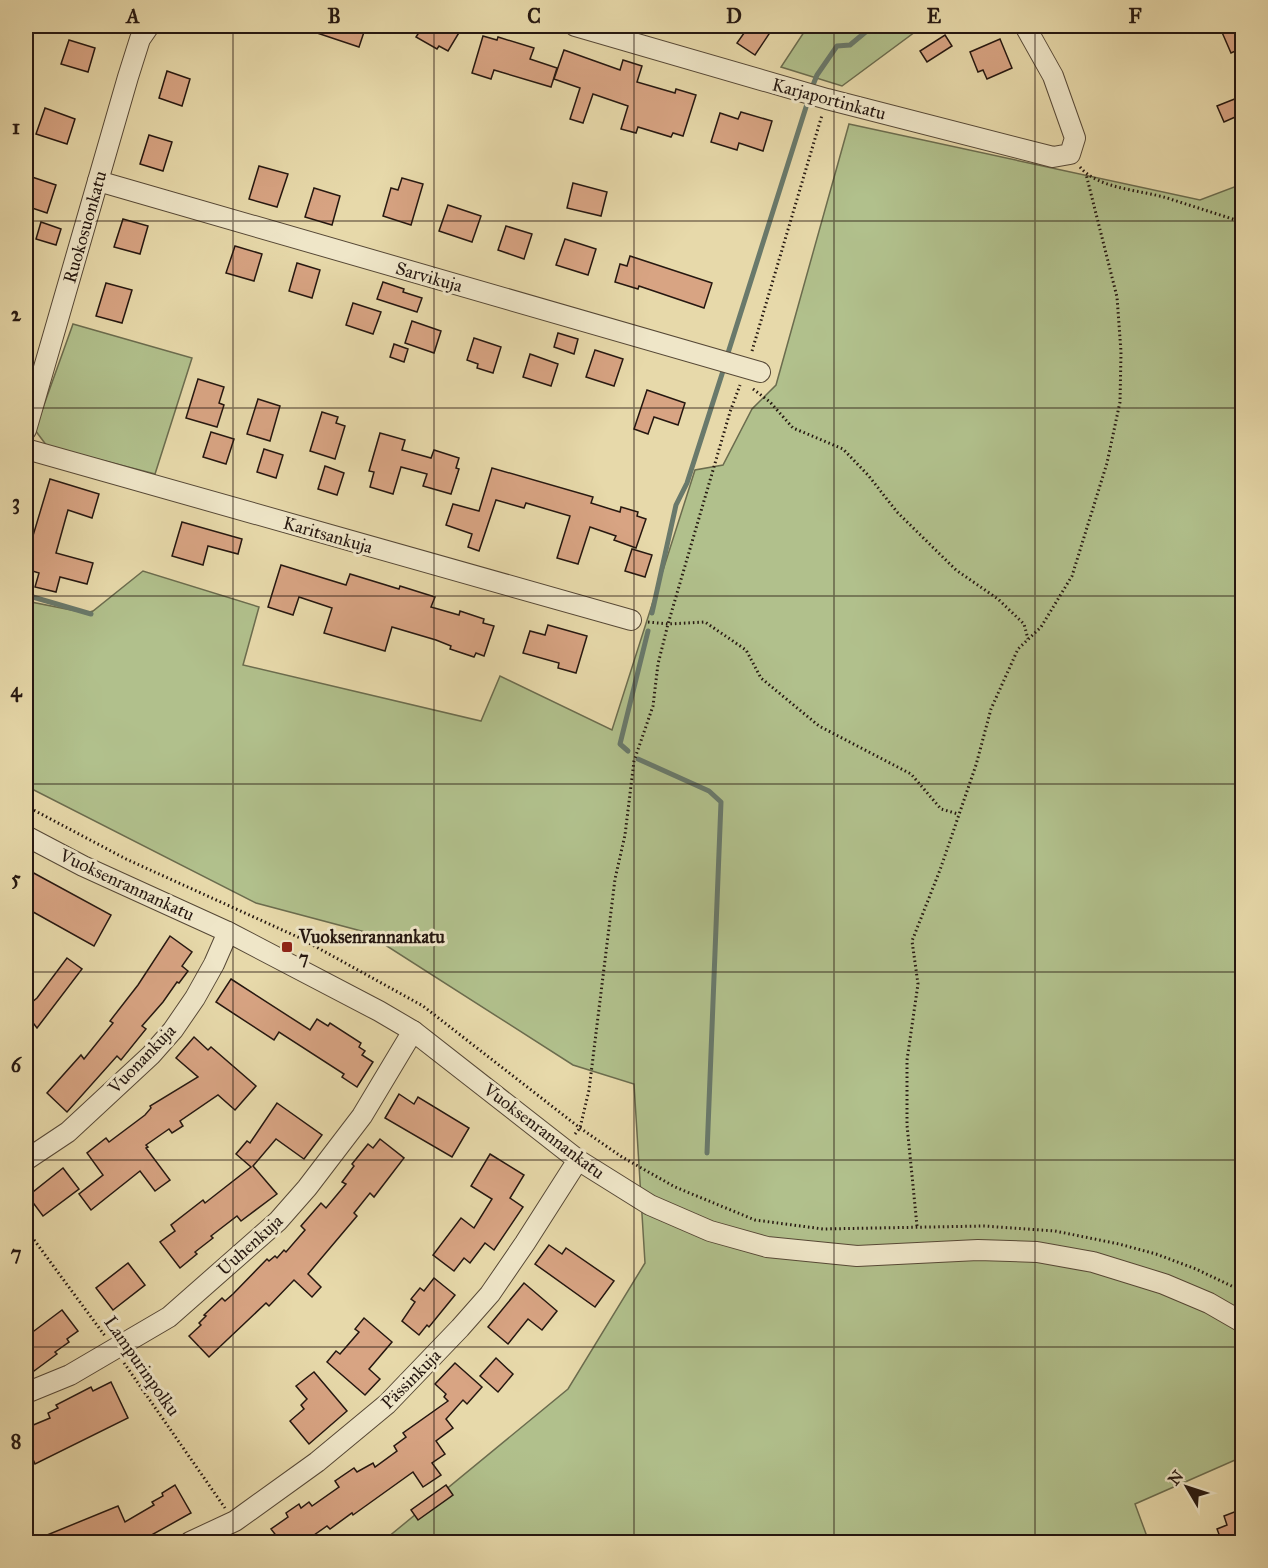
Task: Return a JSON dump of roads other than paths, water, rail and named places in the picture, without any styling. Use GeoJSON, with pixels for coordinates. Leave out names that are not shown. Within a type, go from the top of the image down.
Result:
{"type":"FeatureCollection","features":[{"type":"Feature","properties":{"kind":"street","name":"Ruokosuonkatu"},"geometry":{"type":"LineString","coordinates":[[26,430],[140,39],[149,26]]}},
{"type":"Feature","properties":{"kind":"street","name":"Karjaportinkatu"},"geometry":{"type":"LineString","coordinates":[[574,26],[827,99],[1053,157],[1073,146],[1053,76],[1025,26]]}},
{"type":"Feature","properties":{"kind":"street","name":"Sarvikuja"},"geometry":{"type":"LineString","coordinates":[[98,181],[750,374]]}},
{"type":"Feature","properties":{"kind":"street","name":"Karitsankuja"},"geometry":{"type":"LineString","coordinates":[[26,449],[631,620]]}},
{"type":"Feature","properties":{"kind":"street","name":"Vuoksenrannankatu"},"geometry":{"type":"LineString","coordinates":[[26,836],[83,866],[228,932],[379,1011],[413,1031],[578,1160],[650,1205],[710,1231],[767,1247],[857,1256],[978,1250],[1037,1252],[1093,1262],[1164,1284],[1209,1303],[1242,1322]]}},
{"type":"Feature","properties":{"kind":"street","name":"Vuonankuja"},"geometry":{"type":"LineString","coordinates":[[26,1160],[68,1132],[151,1055],[195,998],[228,932]]}},
{"type":"Feature","properties":{"kind":"street","name":"Uuhenkuja"},"geometry":{"type":"LineString","coordinates":[[26,1393],[70,1375],[169,1317],[278,1221],[308,1188],[362,1116],[413,1031]]}},
{"type":"Feature","properties":{"kind":"street","name":"Pässinkuja"},"geometry":{"type":"LineString","coordinates":[[190,1542],[235,1521],[317,1462],[387,1404],[490,1294],[578,1160]]}},
{"type":"Feature","properties":{"kind":"waterway"},"geometry":{"type":"LineString","coordinates":[[813,85],[817,75],[837,46],[850,45],[868,30],[868,26]]}},
{"type":"Feature","properties":{"kind":"waterway"},"geometry":{"type":"LineString","coordinates":[[728,353],[807,104]]}},
{"type":"Feature","properties":{"kind":"waterway"},"geometry":{"type":"LineString","coordinates":[[652,613],[676,505],[687,483],[723,371]]}},
{"type":"Feature","properties":{"kind":"waterway"},"geometry":{"type":"LineString","coordinates":[[26,595],[91,614]]}},
{"type":"Feature","properties":{"kind":"waterway"},"geometry":{"type":"LineString","coordinates":[[628,751],[620,744],[648,631]]}},
{"type":"Feature","properties":{"kind":"waterway"},"geometry":{"type":"LineString","coordinates":[[638,759],[709,791],[721,802],[707,1153]]}},
{"type":"Feature","properties":{"kind":"place","name":"Vuoksenrannankatu 7"},"geometry":{"type":"Point","coordinates":[287,947]}}]}
